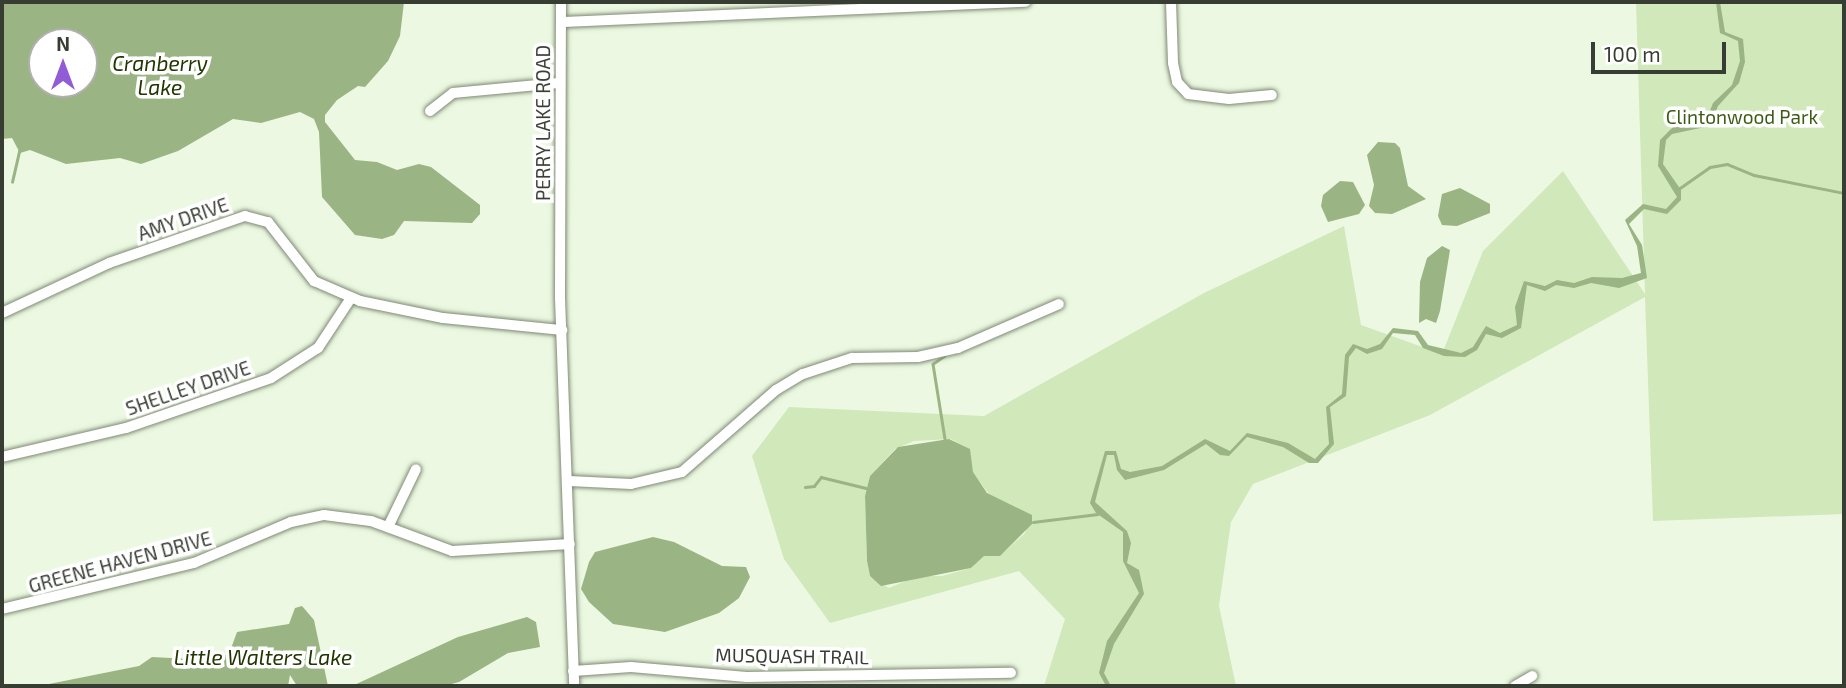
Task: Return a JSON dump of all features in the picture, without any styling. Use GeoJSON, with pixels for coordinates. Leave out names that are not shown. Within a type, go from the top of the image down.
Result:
{"type":"FeatureCollection","features":[{"type":"Feature","properties":{"kind":"street"},"geometry":{"type":"LineString","coordinates":[[561,2],[563,22]]}},
{"type":"Feature","properties":{"kind":"street","name":"PERRY LAKE ROAD"},"geometry":{"type":"LineString","coordinates":[[574,686],[562,330],[559,83],[563,22],[749,7],[1026,2]]}},
{"type":"Feature","properties":{"kind":"street"},"geometry":{"type":"LineString","coordinates":[[1171,2],[1173,64],[1177,82],[1188,94],[1228,99],[1272,95]]}},
{"type":"Feature","properties":{"kind":"street"},"geometry":{"type":"LineString","coordinates":[[430,111],[453,93],[559,83]]}},
{"type":"Feature","properties":{"kind":"street","name":"AMY DRIVE"},"geometry":{"type":"LineString","coordinates":[[2,313],[109,263],[245,216],[268,222],[314,281],[351,298],[443,318],[562,330]]}},
{"type":"Feature","properties":{"kind":"street","name":"SHELLEY DRIVE"},"geometry":{"type":"LineString","coordinates":[[2,457],[152,420],[271,378],[318,348],[351,298]]}},
{"type":"Feature","properties":{"kind":"street"},"geometry":{"type":"LineString","coordinates":[[569,481],[631,484],[682,472],[776,390],[803,374],[852,358],[918,357],[958,348],[1059,304]]}},
{"type":"Feature","properties":{"kind":"street"},"geometry":{"type":"LineString","coordinates":[[388,527],[416,469]]}},
{"type":"Feature","properties":{"kind":"street","name":"GREENE HAVEN DRIVE"},"geometry":{"type":"LineString","coordinates":[[2,609],[194,563],[306,518],[340,516],[388,527],[432,545],[464,553],[570,544]]}},
{"type":"Feature","properties":{"kind":"street","name":"MUSQUASH TRAIL"},"geometry":{"type":"LineString","coordinates":[[573,671],[631,667],[747,677],[1010,673]]}},
{"type":"Feature","properties":{"kind":"street"},"geometry":{"type":"LineString","coordinates":[[1515,686],[1532,676]]}},
{"type":"Feature","properties":{"kind":"green space","name":"Clintonwood Park"},"geometry":{"type":"Polygon","coordinates":[[[1636,2],[1844,2],[1844,514],[1653,521],[1645,297],[1430,415],[1253,484],[1231,522],[1219,606],[1236,686],[1044,686],[1065,619],[1019,571],[830,623],[784,559],[752,456],[789,407],[984,416],[1204,293],[1344,226],[1361,325],[1442,354],[1483,251],[1563,171],[1645,294],[1636,2]],[[951,439],[914,441],[895,449],[870,476],[865,496],[870,576],[889,588],[917,576],[942,576],[971,568],[984,556],[1003,553],[1025,533],[1031,515],[992,498],[973,473],[969,449],[951,439]]]}},
{"type":"Feature","properties":{"kind":"water","name":"Cranberry Lake"},"geometry":{"type":"Polygon","coordinates":[[[2,2],[404,2],[400,36],[388,61],[365,87],[358,86],[337,100],[325,115],[325,122],[355,160],[377,162],[397,170],[419,164],[431,167],[480,205],[480,214],[472,223],[404,221],[394,235],[382,239],[355,235],[322,197],[319,132],[314,119],[300,112],[261,123],[233,119],[178,151],[141,164],[120,158],[66,164],[30,150],[20,153],[12,138],[2,139],[2,2]]]}},
{"type":"Feature","properties":{"kind":"water"},"geometry":{"type":"Polygon","coordinates":[[[1716,2],[1720,2],[1725,32],[1743,39],[1745,62],[1739,83],[1718,106],[1710,126],[1672,134],[1666,140],[1663,164],[1681,190],[1681,200],[1667,214],[1644,209],[1629,224],[1642,245],[1647,278],[1619,288],[1591,283],[1574,288],[1556,285],[1545,291],[1527,285],[1521,328],[1502,338],[1486,334],[1477,350],[1465,357],[1444,356],[1423,348],[1415,335],[1393,333],[1382,349],[1367,354],[1356,348],[1349,357],[1346,396],[1330,407],[1334,444],[1318,463],[1309,463],[1283,447],[1247,437],[1229,456],[1220,455],[1206,444],[1164,470],[1125,480],[1117,470],[1114,455],[1107,455],[1095,502],[1127,531],[1131,543],[1127,563],[1139,570],[1144,594],[1114,644],[1104,673],[1111,686],[1106,686],[1099,673],[1107,641],[1139,593],[1123,561],[1123,532],[1096,513],[1090,503],[1105,451],[1116,451],[1121,469],[1130,472],[1162,466],[1205,439],[1230,451],[1247,433],[1288,443],[1315,459],[1329,444],[1326,407],[1342,394],[1345,355],[1353,344],[1367,349],[1380,344],[1393,328],[1418,331],[1428,345],[1461,353],[1473,347],[1486,326],[1500,333],[1517,325],[1515,307],[1524,281],[1545,286],[1557,280],[1574,283],[1592,277],[1622,278],[1641,273],[1637,246],[1625,220],[1643,204],[1666,209],[1677,197],[1658,166],[1660,140],[1673,127],[1705,123],[1713,103],[1732,85],[1740,61],[1738,41],[1720,33],[1716,2]]]}},
{"type":"Feature","properties":{"kind":"water"},"geometry":{"type":"Polygon","coordinates":[[[1378,142],[1395,143],[1400,148],[1408,186],[1426,199],[1392,214],[1375,213],[1369,206],[1374,185],[1367,155],[1378,142]]]}},
{"type":"Feature","properties":{"kind":"water"},"geometry":{"type":"Polygon","coordinates":[[[1340,181],[1353,182],[1365,205],[1359,214],[1328,222],[1321,206],[1323,195],[1340,181]]]}},
{"type":"Feature","properties":{"kind":"water"},"geometry":{"type":"Polygon","coordinates":[[[1460,188],[1490,204],[1490,213],[1457,226],[1442,225],[1438,216],[1442,194],[1460,188]]]}},
{"type":"Feature","properties":{"kind":"water"},"geometry":{"type":"Polygon","coordinates":[[[1442,246],[1450,250],[1440,311],[1436,323],[1426,319],[1419,323],[1420,282],[1427,258],[1442,246]]]}},
{"type":"Feature","properties":{"kind":"water"},"geometry":{"type":"Polygon","coordinates":[[[949,439],[970,449],[973,472],[987,493],[1032,515],[1032,524],[1000,556],[984,556],[971,568],[881,586],[870,576],[867,561],[865,496],[870,476],[898,447],[949,439]]]}},
{"type":"Feature","properties":{"kind":"water"},"geometry":{"type":"Polygon","coordinates":[[[653,537],[674,542],[722,566],[746,567],[750,577],[739,598],[719,613],[665,632],[613,624],[589,602],[581,589],[589,562],[595,552],[653,537]]]}},
{"type":"Feature","properties":{"kind":"water","name":"Little Walters Lake"},"geometry":{"type":"Polygon","coordinates":[[[302,606],[314,620],[328,686],[297,686],[290,675],[288,686],[39,686],[139,666],[152,657],[208,660],[229,654],[237,632],[289,624],[295,608],[302,606]]]}},
{"type":"Feature","properties":{"kind":"water","name":"Little Walters Lake"},"geometry":{"type":"Polygon","coordinates":[[[527,617],[536,622],[540,647],[508,653],[459,682],[444,686],[352,686],[458,637],[527,617]]]}},
{"type":"Feature","properties":{"kind":"waterway"},"geometry":{"type":"LineString","coordinates":[[12,182],[19,151]]}},
{"type":"Feature","properties":{"kind":"waterway"},"geometry":{"type":"LineString","coordinates":[[1677,190],[1710,167],[1727,164],[1754,175],[1844,193]]}},
{"type":"Feature","properties":{"kind":"waterway"},"geometry":{"type":"LineString","coordinates":[[945,356],[933,364],[945,439]]}},
{"type":"Feature","properties":{"kind":"waterway"},"geometry":{"type":"LineString","coordinates":[[805,487],[814,486],[821,477],[866,488]]}},
{"type":"Feature","properties":{"kind":"waterway"},"geometry":{"type":"LineString","coordinates":[[1033,522],[1098,514]]}}]}
